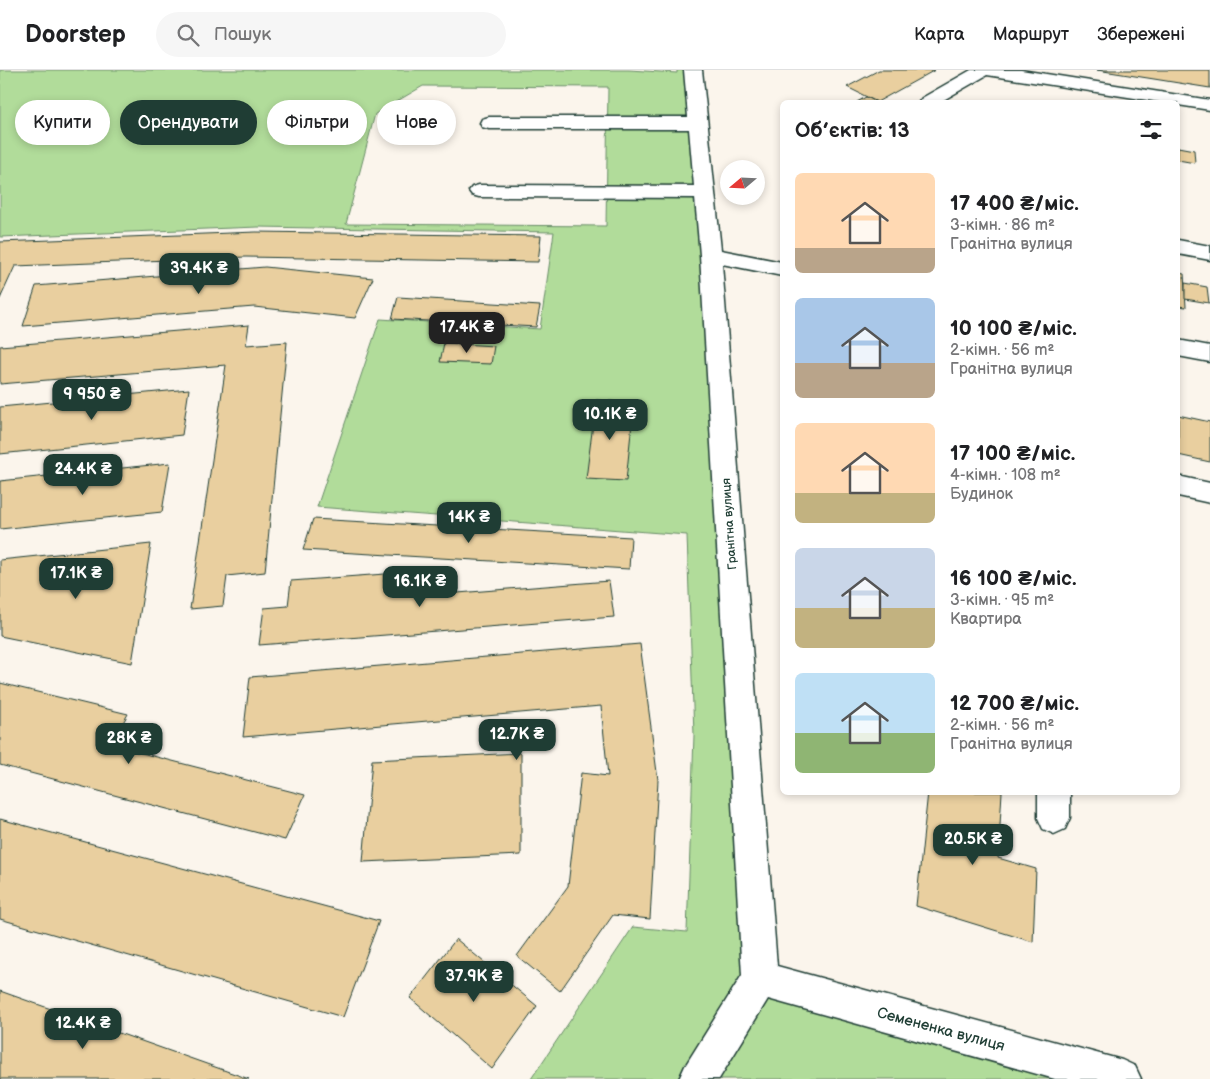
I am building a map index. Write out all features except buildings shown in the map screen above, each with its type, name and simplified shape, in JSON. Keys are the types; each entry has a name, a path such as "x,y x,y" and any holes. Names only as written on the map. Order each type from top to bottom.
{"street":[{"name":"Гранітна вулиця","path":"693,70 711,255 760,979"},
{"path":"932,100 986,70 1173,100"},
{"path":"1180,101 1210,106"},
{"path":"489,123 698,123"},
{"path":"479,191 705,192"},
{"path":"1180,247 1210,253"},
{"path":"711,255 780,269"},
{"path":"1180,348 1210,354"},
{"path":"1180,486 1210,493"},
{"path":"698,1079 760,979"},
{"name":"Семененка вулиця","path":"760,979 1122,1079"}],"green space":[{"path":"0,70 629,70 677,73 677,70 693,70 760,979 1058,1079 531,1079 633,927 687,932 694,735 687,535 317,507 380,319 540,329 554,232 258,227 0,237","holes":["423,86 608,87 606,226 346,224 367,145 267,145 267,100 367,100 367,144 375,114 377,113 377,100 399,100"]}]}
